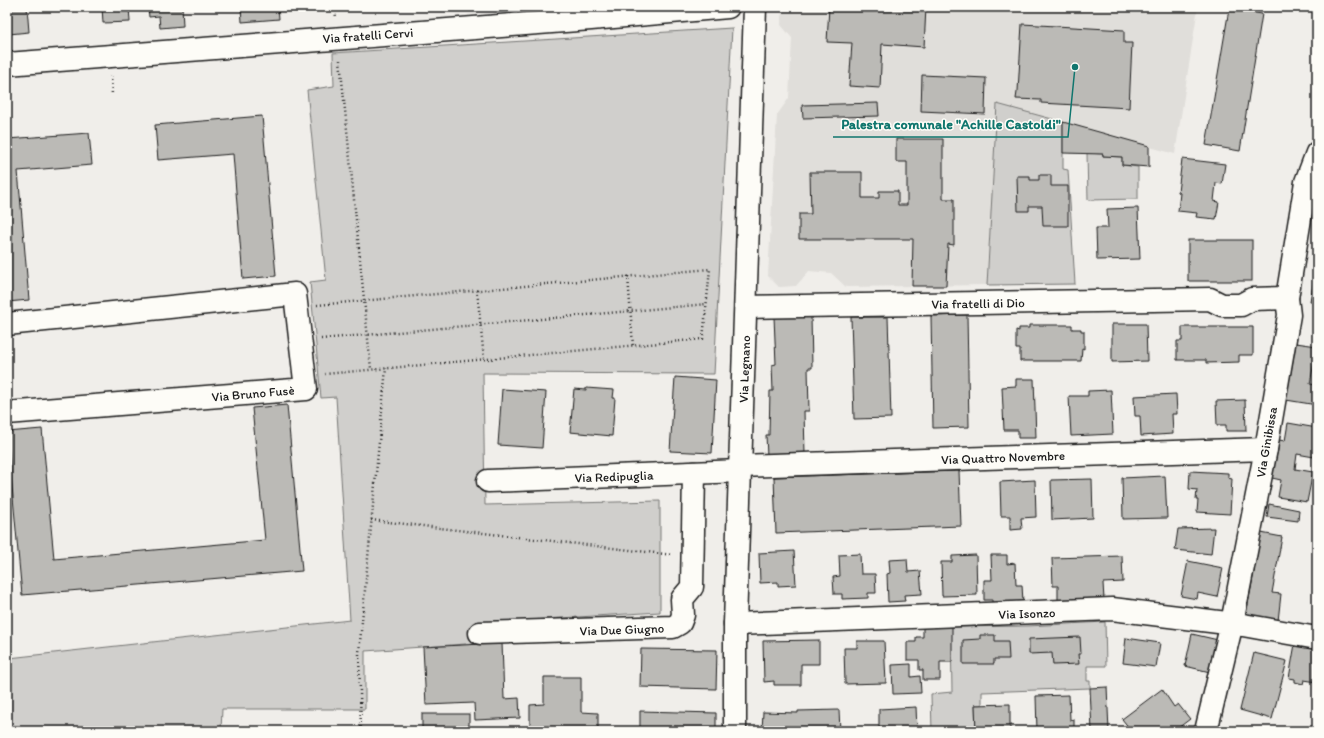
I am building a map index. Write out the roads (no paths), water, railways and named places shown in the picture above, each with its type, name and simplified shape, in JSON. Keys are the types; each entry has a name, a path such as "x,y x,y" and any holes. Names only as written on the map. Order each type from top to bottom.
{"street":[{"name":"Via fratelli Cervi","path":"7,64 728,7"},
{"name":"Via Legnano","path":"735,731 735,624 755,7"},
{"name":"Via Ginibissa","path":"1206,731 1232,623 1266,449 1289,315 1287,298 1306,182 1317,153"},
{"name":"Via Bruno Fusè","path":"7,324 295,294 306,389 7,413"},
{"name":"Via fratelli di Dio","path":"746,306 1210,299 1222,305 1241,305 1252,299 1287,298"},
{"name":"Via Quattro Novembre","path":"740,469 1266,449"},
{"name":"Via Redipuglia","path":"488,481 694,473 740,469"},
{"name":"Via Due Giugno","path":"480,633 673,627 680,623 682,615 682,600 692,587 694,473"},
{"name":"Via Isonzo","path":"735,624 1112,609 1232,623 1317,638"}],"place":[{"name":"Palestra comunale \"Achille Castoldi\"","path":"1075,67"}]}
